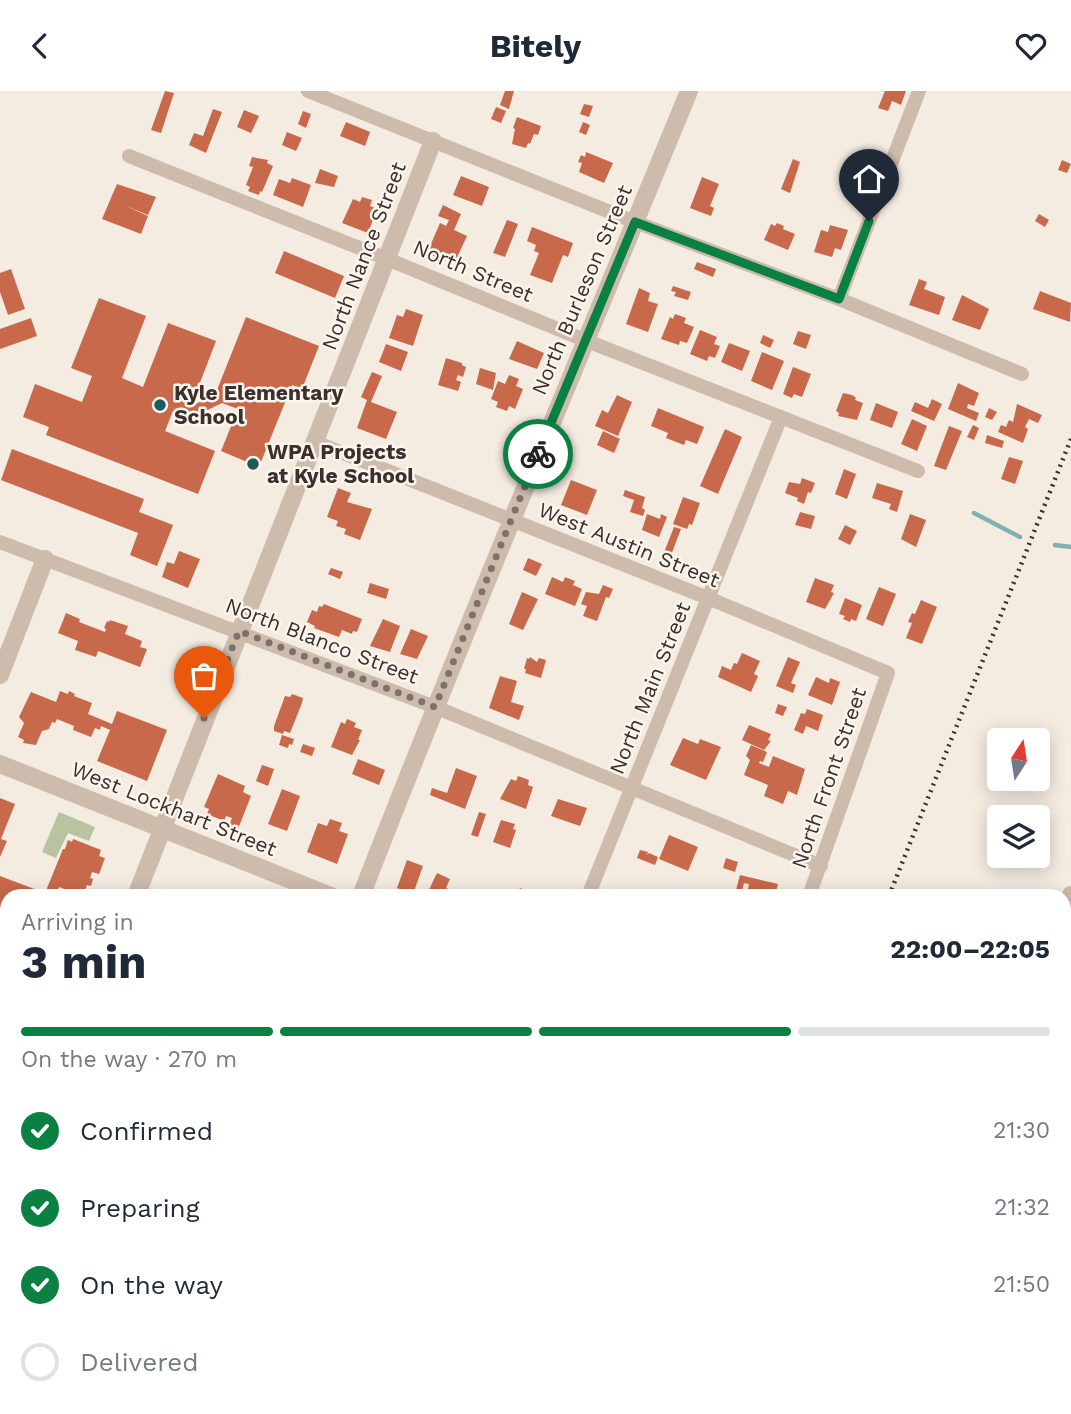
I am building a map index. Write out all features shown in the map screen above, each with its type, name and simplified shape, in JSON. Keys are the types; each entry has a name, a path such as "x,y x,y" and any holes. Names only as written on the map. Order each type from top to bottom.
{"street":[{"path":"308,91 635,222 839,299 1022,374"},
{"name":"North Burleson Street","path":"364,889 510,520 587,341 689,91"},
{"path":"839,299 919,91"},
{"name":"North Nance Street","path":"139,889 433,141"},
{"name":"North Street","path":"129,156 918,471"},
{"name":"North Main Street","path":"591,889 781,417"},
{"name":"West Austin Street","path":"315,442 708,598 888,673"},
{"name":"North Blanco Street","path":"0,542 435,707 821,866"},
{"path":"0,675 45,559"},
{"name":"North Front Street","path":"812,889 888,673"},
{"name":"West Lockhart Street","path":"0,764 314,889"}],"green space":[{"path":"59,812 95,827 89,841 68,833 56,858 42,852"}],"building":[{"path":"165,91 174,93 161,133 151,130"},
{"path":"505,91 514,91 509,109 500,105"},
{"path":"885,91 906,91 901,105 892,101 888,111 878,108"},
{"path":"584,104 593,106 589,117 580,114"},
{"path":"496,107 506,111 501,123 491,119"},
{"path":"213,109 222,112 206,153 189,145 194,133 203,136"},
{"path":"244,110 259,116 251,133 237,127"},
{"path":"303,111 311,114 306,128 298,124"},
{"path":"517,117 541,126 538,135 534,134 526,148 512,144"},
{"path":"346,122 370,132 365,146 340,136"},
{"path":"583,122 590,125 586,135 579,132"},
{"path":"287,132 302,138 296,151 282,145"},
{"path":"586,152 613,163 604,183 579,172 582,163 578,162 581,155 585,157"},
{"path":"252,157 268,160 267,163 273,166 259,195 248,191 250,187 246,185 253,167 249,166"},
{"path":"793,159 800,162 790,193 781,189"},
{"path":"1062,160 1071,164 1067,173 1058,170"},
{"path":"320,169 338,176 334,187 315,183"},
{"path":"461,176 489,187 482,206 453,195"},
{"path":"702,177 719,184 710,206 714,208 711,216 690,208"},
{"path":"292,178 311,185 303,207 273,195 279,179 290,183"},
{"path":"117,184 156,197 148,215 124,205 148,216 141,234 102,219"},
{"path":"362,197 372,200 370,206 377,209 368,233 342,223 353,199 360,202"},
{"path":"443,205 461,214 454,230 467,236 455,262 446,258 445,261 427,253 440,223 446,226 449,220 438,216"},
{"path":"1039,214 1049,220 1045,227 1035,221"},
{"path":"507,220 518,224 505,257 493,253"},
{"path":"777,223 795,234 788,250 764,240 771,224 775,226"},
{"path":"830,225 848,230 841,250 835,248 832,257 814,252 821,230 828,232"},
{"path":"532,227 573,243 568,257 563,255 552,283 530,275 539,253 534,251 536,245 527,241"},
{"path":"284,251 344,276 335,298 275,273"},
{"path":"697,262 716,269 713,277 694,269"},
{"path":"11,269 25,309 8,315 0,292 0,273"},
{"path":"919,279 927,282 924,289 945,297 939,315 909,305"},
{"path":"673,286 691,292 688,300 674,296 676,292 671,291"},
{"path":"639,288 650,293 648,301 658,304 648,332 626,324"},
{"path":"1040,291 1071,303 1070,322 1033,309"},
{"path":"962,295 989,309 980,330 952,320"},
{"path":"99,298 146,316 122,378 143,387 168,323 216,341 191,406 215,395 246,317 319,346 302,389 292,385 259,467 221,451 238,409 222,403 191,418 173,411 165,431 215,451 198,494 46,435 49,427 23,417 35,384 82,402 92,376 71,368"},
{"path":"406,309 423,315 413,346 389,338 397,315 403,317"},
{"path":"675,314 686,318 684,323 694,327 687,343 680,341 679,345 661,339 670,317 673,319"},
{"path":"31,318 37,336 0,349 0,329"},
{"path":"700,330 717,337 714,344 720,346 715,358 709,356 707,361 690,354"},
{"path":"798,331 811,335 806,349 793,344"},
{"path":"763,335 774,340 770,348 760,343"},
{"path":"517,341 544,353 537,369 509,359"},
{"path":"729,343 750,351 742,371 721,362"},
{"path":"386,344 408,352 401,371 379,362"},
{"path":"762,352 784,361 772,390 751,381"},
{"path":"446,358 466,367 463,377 458,375 456,380 461,382 458,391 438,385"},
{"path":"793,367 811,374 802,397 794,394 792,398 783,394"},
{"path":"480,368 496,373 493,390 476,384"},
{"path":"372,372 382,376 371,402 397,412 386,439 357,428 367,400 361,397"},
{"path":"509,375 519,379 516,386 523,389 515,409 509,406 507,411 496,407 498,402 491,399 498,381 505,384"},
{"path":"958,383 979,393 974,406 968,404 967,408 979,413 976,421 948,409"},
{"path":"843,393 852,395 855,400 863,403 857,420 838,416 836,411"},
{"path":"617,395 632,402 618,436 595,426 602,410 608,413"},
{"path":"932,399 942,404 934,421 911,411 915,402 928,408"},
{"path":"876,403 898,412 892,428 870,420"},
{"path":"1017,404 1042,415 1038,423 1029,419 1023,443 998,432 1001,425 1006,427 1009,420 1013,422"},
{"path":"658,408 704,427 697,444 686,440 684,445 666,438 668,433 651,426"},
{"path":"989,408 997,412 992,420 985,417"},
{"path":"912,419 927,426 917,451 901,444"},
{"path":"973,425 979,428 974,440 967,437"},
{"path":"949,426 962,431 946,470 934,466"},
{"path":"725,429 742,437 718,494 700,486"},
{"path":"603,431 620,439 614,453 597,445"},
{"path":"987,435 1004,441 1002,448 985,443"},
{"path":"12,449 144,499 139,512 173,525 157,566 130,555 138,533 1,480"},
{"path":"1009,457 1023,461 1015,484 1001,479"},
{"path":"844,469 856,474 847,499 835,494"},
{"path":"802,478 815,483 804,504 797,501 798,498 785,493 789,482 800,484"},
{"path":"571,480 597,490 587,515 561,505"},
{"path":"877,483 903,491 897,512 889,509 891,504 872,498"},
{"path":"338,488 351,493 347,502 372,509 360,540 344,534 346,529 336,526 338,521 327,517"},
{"path":"625,490 645,497 643,516 630,512 634,500 623,496"},
{"path":"683,497 700,503 692,525 689,524 687,529 673,524"},
{"path":"800,512 815,516 811,529 795,525"},
{"path":"647,514 660,519 661,514 667,517 659,537 642,530"},
{"path":"910,514 926,520 916,547 901,539"},
{"path":"845,525 857,531 850,545 838,539"},
{"path":"674,527 681,529 668,563 661,560"},
{"path":"179,551 200,559 188,588 162,577 167,562 174,564"},
{"path":"528,558 542,564 536,576 523,570"},
{"path":"331,568 343,572 340,579 328,574"},
{"path":"552,577 563,582 565,577 575,581 573,585 582,589 575,606 545,594"},
{"path":"815,578 834,585 831,592 834,593 825,609 806,602"},
{"path":"370,583 389,589 386,599 367,593"},
{"path":"603,585 613,589 609,598 606,597 597,621 583,616 587,606 581,604 586,592 599,594"},
{"path":"879,587 896,594 883,626 866,619"},
{"path":"522,592 538,599 523,630 509,624"},
{"path":"845,598 862,605 856,621 851,619 850,622 839,614"},
{"path":"921,600 937,607 922,644 906,638 912,623 908,622"},
{"path":"324,604 362,619 357,632 353,631 352,634 342,630 339,637 314,628 315,626 307,622 312,610 317,612 319,606"},
{"path":"66,613 80,619 79,622 105,632 104,628 110,620 128,626 125,634 142,641 140,647 147,649 140,667 98,651 96,657 75,650 78,641 58,633"},
{"path":"383,619 400,626 390,652 370,646"},
{"path":"411,629 428,636 417,659 400,654"},
{"path":"742,653 760,661 754,674 758,676 751,692 718,677 722,666 731,670"},
{"path":"788,657 800,662 791,683 796,685 793,693 776,686"},
{"path":"527,658 537,662 539,658 546,660 541,678 525,673"},
{"path":"500,676 517,681 511,702 524,706 519,720 489,708"},
{"path":"816,677 829,683 830,678 840,682 832,705 808,695"},
{"path":"60,691 68,694 69,691 75,694 74,696 92,703 88,714 112,724 117,711 167,730 147,781 97,761 110,730 101,726 100,730 95,728 91,737 73,730 74,726 57,719 49,729 42,731 36,745 23,743 24,740 18,737 24,723 19,717 31,692 56,702"},
{"path":"292,694 303,698 290,733 274,731 285,696 290,697"},
{"path":"778,704 787,707 783,716 775,713"},
{"path":"807,709 823,715 818,731 806,726 803,734 794,730 801,713 805,714"},
{"path":"347,719 356,723 354,727 362,730 352,755 331,747 341,722 345,724"},
{"path":"749,725 771,734 768,740 771,741 764,750 742,740"},
{"path":"282,735 294,739 288,748 279,745"},
{"path":"683,738 698,744 700,739 721,747 706,780 670,765"},
{"path":"303,744 315,748 312,756 300,752"},
{"path":"751,745 767,752 763,762 759,763 769,767 773,756 805,769 797,795 788,791 783,804 764,796 768,785 744,775 750,760 746,756"},
{"path":"358,759 385,770 379,785 352,774"},
{"path":"262,765 274,769 268,786 256,781"},
{"path":"456,768 477,776 465,809 430,795 432,788 447,793"},
{"path":"218,774 245,786 243,792 251,796 236,834 227,830 232,818 226,816 224,821 207,814 209,809 204,807"},
{"path":"518,776 529,780 528,785 533,787 526,809 500,799 511,779 516,781"},
{"path":"282,789 300,796 287,831 268,824"},
{"path":"0,798 15,804 1,839 7,841 0,857"},
{"path":"558,799 587,808 580,826 551,816"},
{"path":"479,812 486,814 478,837 471,835"},
{"path":"330,819 342,823 339,831 348,834 337,864 307,852 318,823 327,826"},
{"path":"501,820 515,824 513,829 516,830 510,848 493,842"},
{"path":"669,835 698,847 688,871 659,859"},
{"path":"73,839 101,850 99,856 105,858 99,874 92,872 91,886 87,885 86,889 47,889 63,849 68,840 72,842"},
{"path":"640,850 648,852 647,855 649,853 658,857 655,865 637,858"},
{"path":"726,858 738,862 735,872 723,868"},
{"path":"407,860 423,866 415,889 397,888"},
{"path":"437,873 450,879 446,888 448,889 429,889"},
{"path":"740,875 778,884 777,889 748,889 749,884 744,883 742,889 736,889"},
{"path":"0,876 34,889 0,889"}],"waterway":[{"path":"974,513 1020,537"},
{"path":"1055,545 1071,547"}],"railway":[{"path":"892,889 1071,439"}],"way so far":[{"path":"204,718 239,631 435,707 538,454"}],"place":[{"name":"Kyle Elementary School","path":"160,405"},
{"name":"WPA Projects at Kyle School","path":"253,464"}],"route":[{"path":"538,454 635,222 839,299 869,221"}]}
